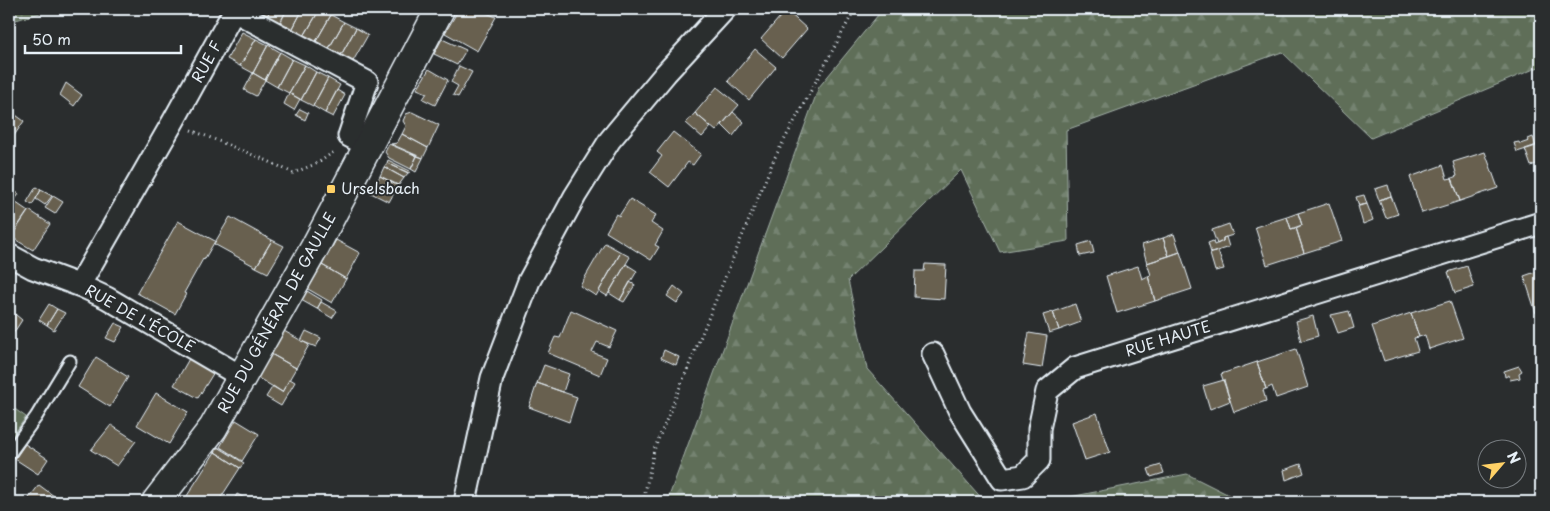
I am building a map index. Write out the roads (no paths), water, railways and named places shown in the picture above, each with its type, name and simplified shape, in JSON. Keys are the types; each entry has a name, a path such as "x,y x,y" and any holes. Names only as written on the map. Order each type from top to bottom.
{"main road":[{"name":"RUE DU GÉNÉRAL DE GAULLE","path":"156,502 213,428 315,247 358,141 440,9"}],"street":[{"path":"465,502 492,378 529,281 575,196 610,140 666,73 725,9"},
{"name":"RUE F","path":"81,286 84,277 234,11 367,82 358,141"},
{"name":"RUE HAUTE","path":"933,354 960,412 1002,479 1023,476 1039,460 1039,430 1047,391 1075,368 1541,223"},
{"name":"RUE DE L'ÉCOLE","path":"9,255 32,268 108,298 242,377"}],"lane":[{"path":"9,454 36,417 70,360"}],"place":[{"name":"Urselsbach","path":"331,189"}]}
